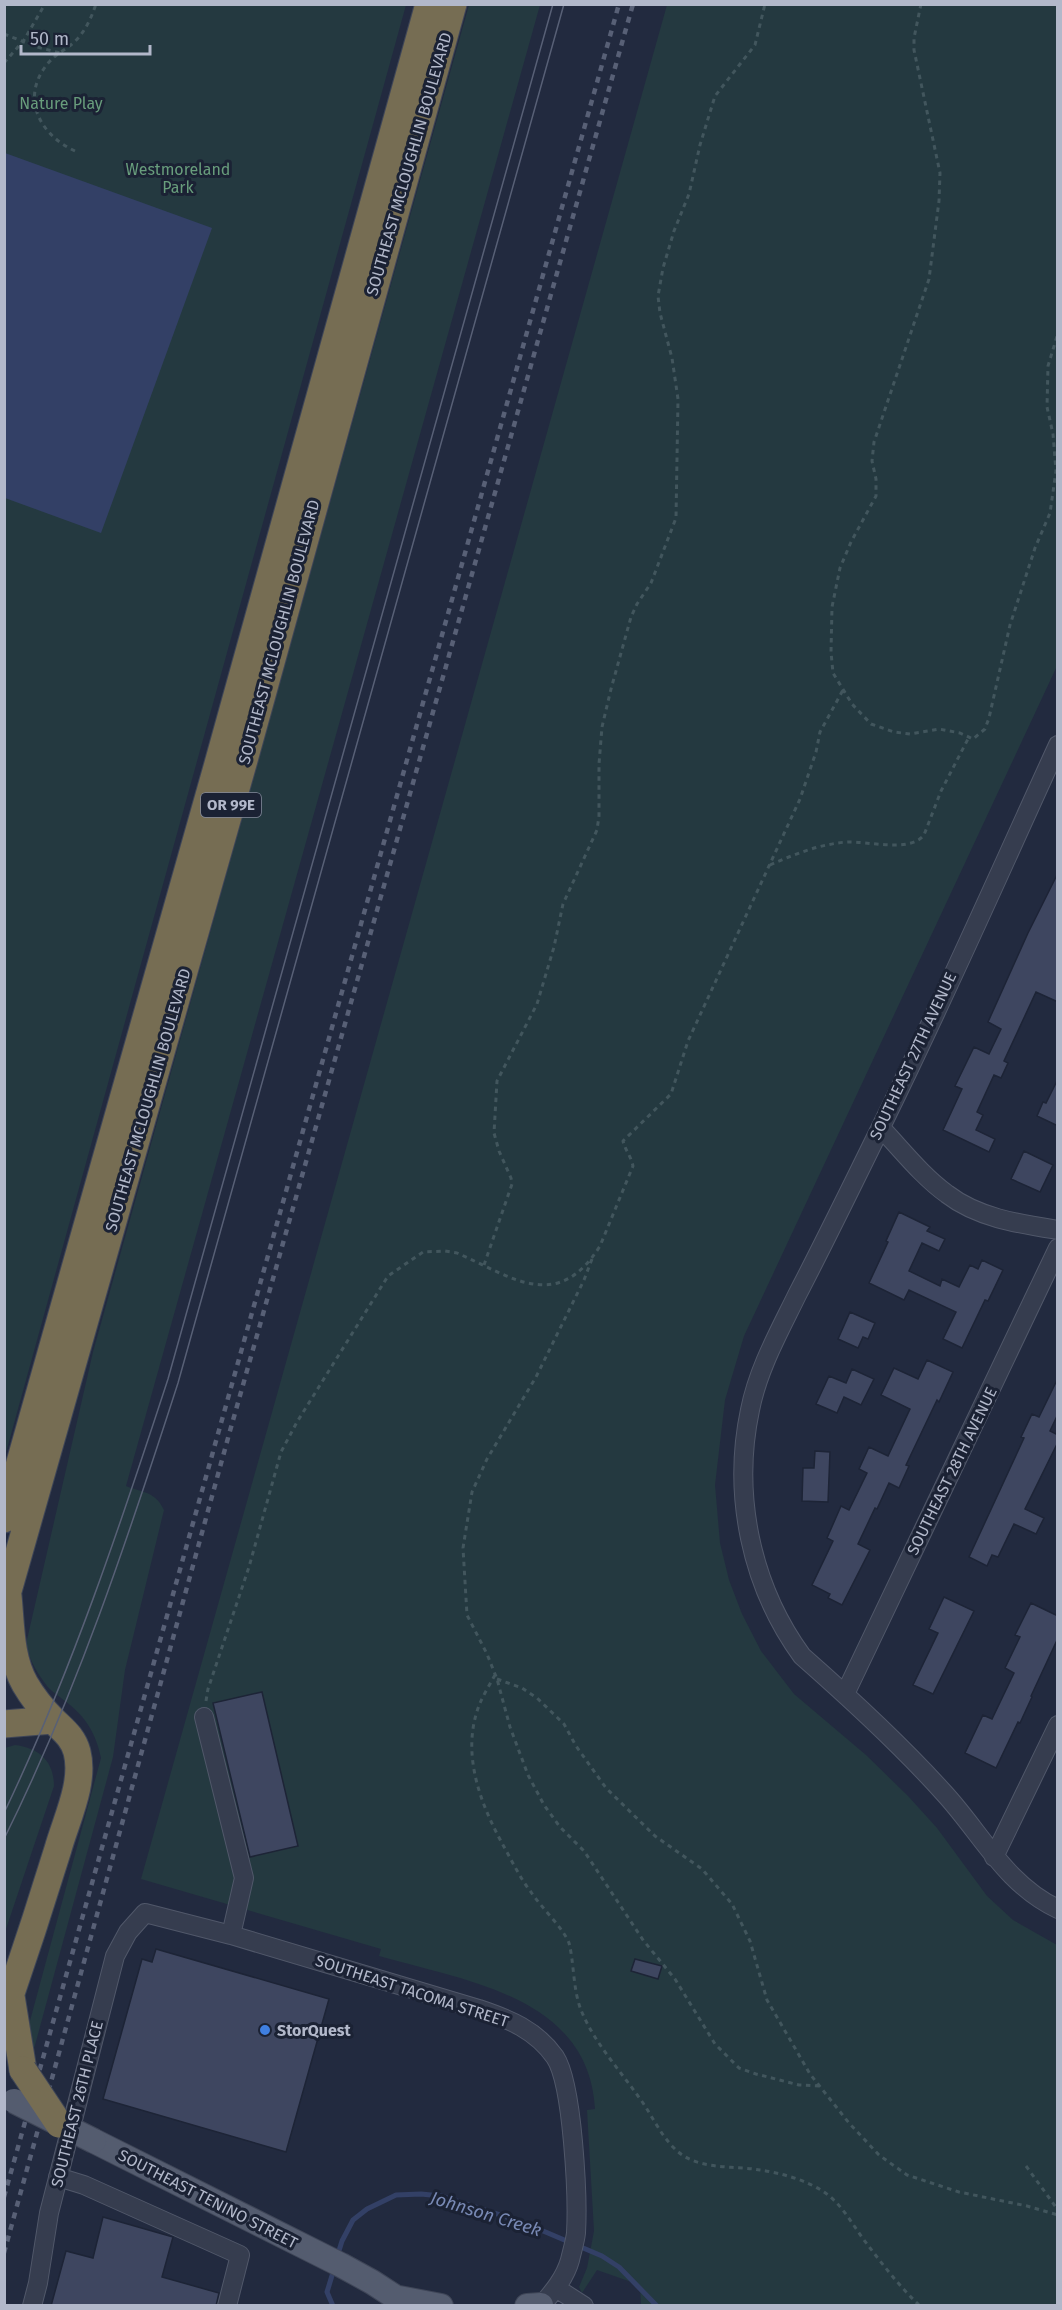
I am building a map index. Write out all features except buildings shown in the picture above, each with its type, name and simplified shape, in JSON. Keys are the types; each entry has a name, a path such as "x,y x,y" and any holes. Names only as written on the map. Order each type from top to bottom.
{"highway":[{"name":"SOUTHEAST MCLOUGHLIN BOULEVARD","path":"4,1519 213,782 429,4"},
{"name":"SOUTHEAST MCLOUGHLIN BOULEVARD","path":"6,1600 244,760 453,4"},
{"path":"6,1600 17,1668 26,1686 53,1720 64,1729 77,1751 79,1775 42,1899 6,2004 23,2070 59,2124"},
{"path":"4,1724 53,1720"}],"main road":[{"name":"SOUTHEAST TENINO STREET","path":"9,2099 362,2276 404,2302 441,2306"}],"street":[{"name":"SOUTHEAST 27TH AVENUE","path":"1058,745 880,1128 763,1365 750,1409 744,1445 743,1498 750,1545 765,1590 789,1637 802,1656 916,1762 954,1804 994,1857 1017,1882 1044,1903 1058,1909"},
{"path":"880,1128 948,1196 981,1212 1011,1222 1058,1230"},
{"name":"SOUTHEAST 28TH AVENUE","path":"845,1694 1058,1248"},
{"path":"204,1717 244,1878 231,1935"},
{"path":"994,1857 1058,1725"},
{"name":"SOUTHEAST TACOMA STREET","path":"145,1913 231,1935 479,2009 502,2017 534,2034 556,2059 564,2082 570,2109 576,2216 576,2236 546,2296"},
{"name":"SOUTHEAST 26TH PLACE","path":"32,2306 49,2213 115,1956 128,1932 145,1913"},
{"path":"58,2177 84,2185 240,2255 227,2306"},
{"path":"546,2296 584,2306"}],"path":[{"path":"4,63 24,40 45,4"},
{"path":"75,151 63,146 51,136 37,116 35,96 38,83 50,60 81,35 96,4"},
{"path":"484,1264 512,1184 512,1178 499,1151 494,1133 497,1081 537,1004 554,947 563,904 597,830 602,728 611,689 631,617 651,583 676,518 678,399 672,357 660,313 658,296 663,268 674,231 689,194 700,145 715,96 755,45 765,4"},
{"path":"921,4 914,50 940,173 939,201 929,279 874,442 872,461 876,479 876,496 840,568 832,607 833,673 852,704 871,724 894,732 910,734 939,729 973,739 985,729 1010,625 1035,548 1050,513 1056,471 1053,434 1047,407 1048,366 1058,333"},
{"path":"4,34 60,54"},
{"path":"204,1717 208,1689 249,1567 281,1452 379,1287 388,1276 423,1252 445,1251 457,1253 524,1282 538,1286 550,1286 568,1278 592,1257 600,1246 633,1166 623,1141 671,1094 688,1041 800,799 816,752 820,732 843,690"},
{"path":"768,865 811,848 847,842 904,844 921,840 941,791 969,737"},
{"path":"592,1257 584,1280 536,1377 487,1459 472,1492 463,1548 466,1580 464,1597 467,1616 496,1677 510,1727 528,1775 544,1804 560,1827 584,1851 643,1940 675,1979 715,2044 740,2068 799,2085 819,2086"},
{"path":"496,1677 522,1688 537,1698 564,1725 606,1788 655,1836 702,1869 732,1904 750,1941 767,2000 819,2086 879,2155 907,2175 959,2192 1058,2215"},
{"path":"496,1677 480,1703 475,1720 472,1750 477,1788 486,1814 524,1884 562,1930 569,1942 580,2009 611,2063 639,2097 675,2150 700,2164 782,2174 822,2191 837,2202 867,2245 920,2306"},
{"path":"1026,2166 1058,2210"}],"green space":[{"name":"Westmoreland Park","path":"4,5 406,5 5,1456 4,1456"},
{"path":"469,5 540,5 126,1486 153,1496 164,1510 125,1670 113,1757 31,2060 27,2032 101,1758 89,1726 72,1707 47,1686 34,1666 26,1644 93,1352"},
{"path":"667,5 1057,5 1057,666 744,1336 725,1400 715,1485 720,1543 729,1580 742,1614 761,1651 794,1694 866,1755 908,1796 937,1828 987,1896 1013,1920 1057,1945 1057,2305 641,2305 640,2285 597,2270 582,2293 579,2287 587,2268 594,2231 587,2110 595,2109 588,2071 571,2041 547,2018 517,2000 484,1986 379,1956 381,1949 141,1879"},
{"path":"15,1745 31,1749 44,1757 51,1769 54,1786 5,1932 5,1748"}],"water":[{"path":"5,153 212,228 101,533 5,498"}],"waterway":[{"name":"Johnson Creek","path":"337,2257 353,2220 367,2209 396,2195 441,2196 522,2222 602,2256 619,2267 657,2306"},
{"name":"Johnson Creek","path":"333,2306 327,2292 334,2269"}],"tram line":[{"path":"4,1813 73,1653 113,1544 168,1379 553,4"},
{"path":"4,1839 55,1728 100,1614 178,1383 564,4"}],"railway":[{"path":"4,2197 619,4"},
{"path":"4,2253 228,1438 633,4"}],"place":[{"name":"StorQuest","path":"265,2030"}],"park label":[{"name":"Nature Play","path":"61,103"}]}
